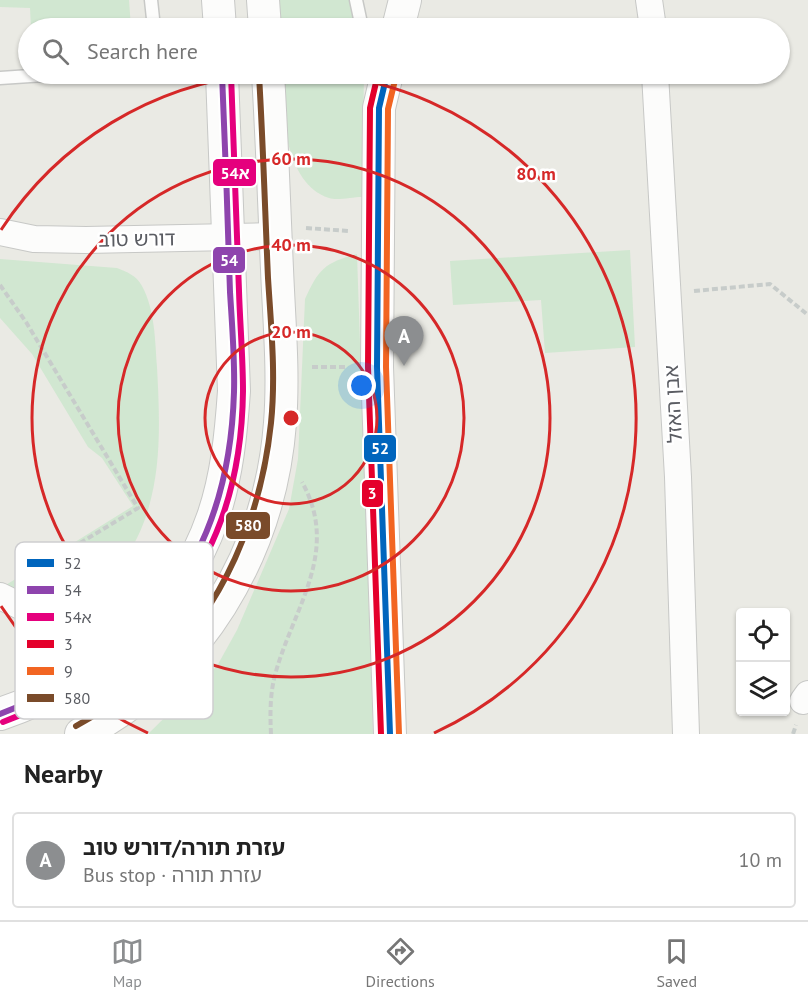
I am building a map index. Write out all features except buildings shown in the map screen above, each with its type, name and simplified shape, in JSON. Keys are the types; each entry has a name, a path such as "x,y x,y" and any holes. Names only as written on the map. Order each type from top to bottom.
{"street":[{"path":"218,0 219,18"},
{"path":"263,0 264,18"},
{"path":"400,18 405,0"},
{"path":"649,0 652,18"},
{"path":"203,542 213,517 231,440 234,391 222,84"},
{"path":"213,620 230,593 256,532 268,497 278,443 281,367 268,84"},
{"path":"385,84 379,108 376,366 390,734"},
{"name":"אבן האזל","path":"656,84 678,477 686,734"},
{"name":"דורש טוב","path":"0,232 34,239 86,240 228,238 275,231"},
{"path":"0,596 15,603"},
{"path":"0,714 15,708"},
{"path":"81,734 107,719"},
{"path":"0,720 14,734"}],"lane":[{"path":"151,0 153,18"},
{"path":"356,0 360,18"},
{"path":"0,78 18,77"},
{"path":"374,84 379,108"}],"path":[{"path":"275,231 376,233"},
{"path":"667,293 770,284 808,315"},
{"path":"0,285 26,322 138,507 81,542"},
{"path":"281,367 376,366"},
{"path":"271,734 271,693 276,672 307,591 318,533 311,499 278,443"}],"green space":[{"path":"0,0 129,0 130,18 30,18 30,8 0,7"},
{"path":"275,0 350,0 355,18 276,18"},
{"path":"280,84 364,84 362,197 332,199 314,190 303,178 294,162 282,107"},
{"path":"630,250 635,347 545,353 541,300 453,305 450,261"},
{"path":"357,254 373,734 148,734 163,719 213,719 213,670 237,630 289,509 298,459 305,299 319,274 337,261"},
{"path":"0,259 117,268 131,274 140,282 150,305 155,336 159,432 152,497 135,542 75,542 133,506 102,458 88,447 32,354 0,318"},
{"path":"15,579 15,590 1,588"}],"transit line":[{"name":"54","path":"202,542 217,504 229,451 234,392 222,84"},
{"name":"54א","path":"212,542 226,505 238,451 243,391 231,84"},
{"name":"580","path":"213,598 235,558 248,526 266,458 271,423 272,350 259,84"},
{"name":"3","path":"376,84 370,108 368,367 381,734"},
{"name":"52","path":"385,84 379,108 377,367 390,734"},
{"name":"9","path":"394,84 388,109 386,367 399,734"},
{"name":"54","path":"0,714 15,707"},
{"name":"54א","path":"3,722 15,717"},
{"name":"580","path":"76,726 87,719"}],"place":[{"name":"עזרת תורה/דורש טוב","path":"404,366"}]}
